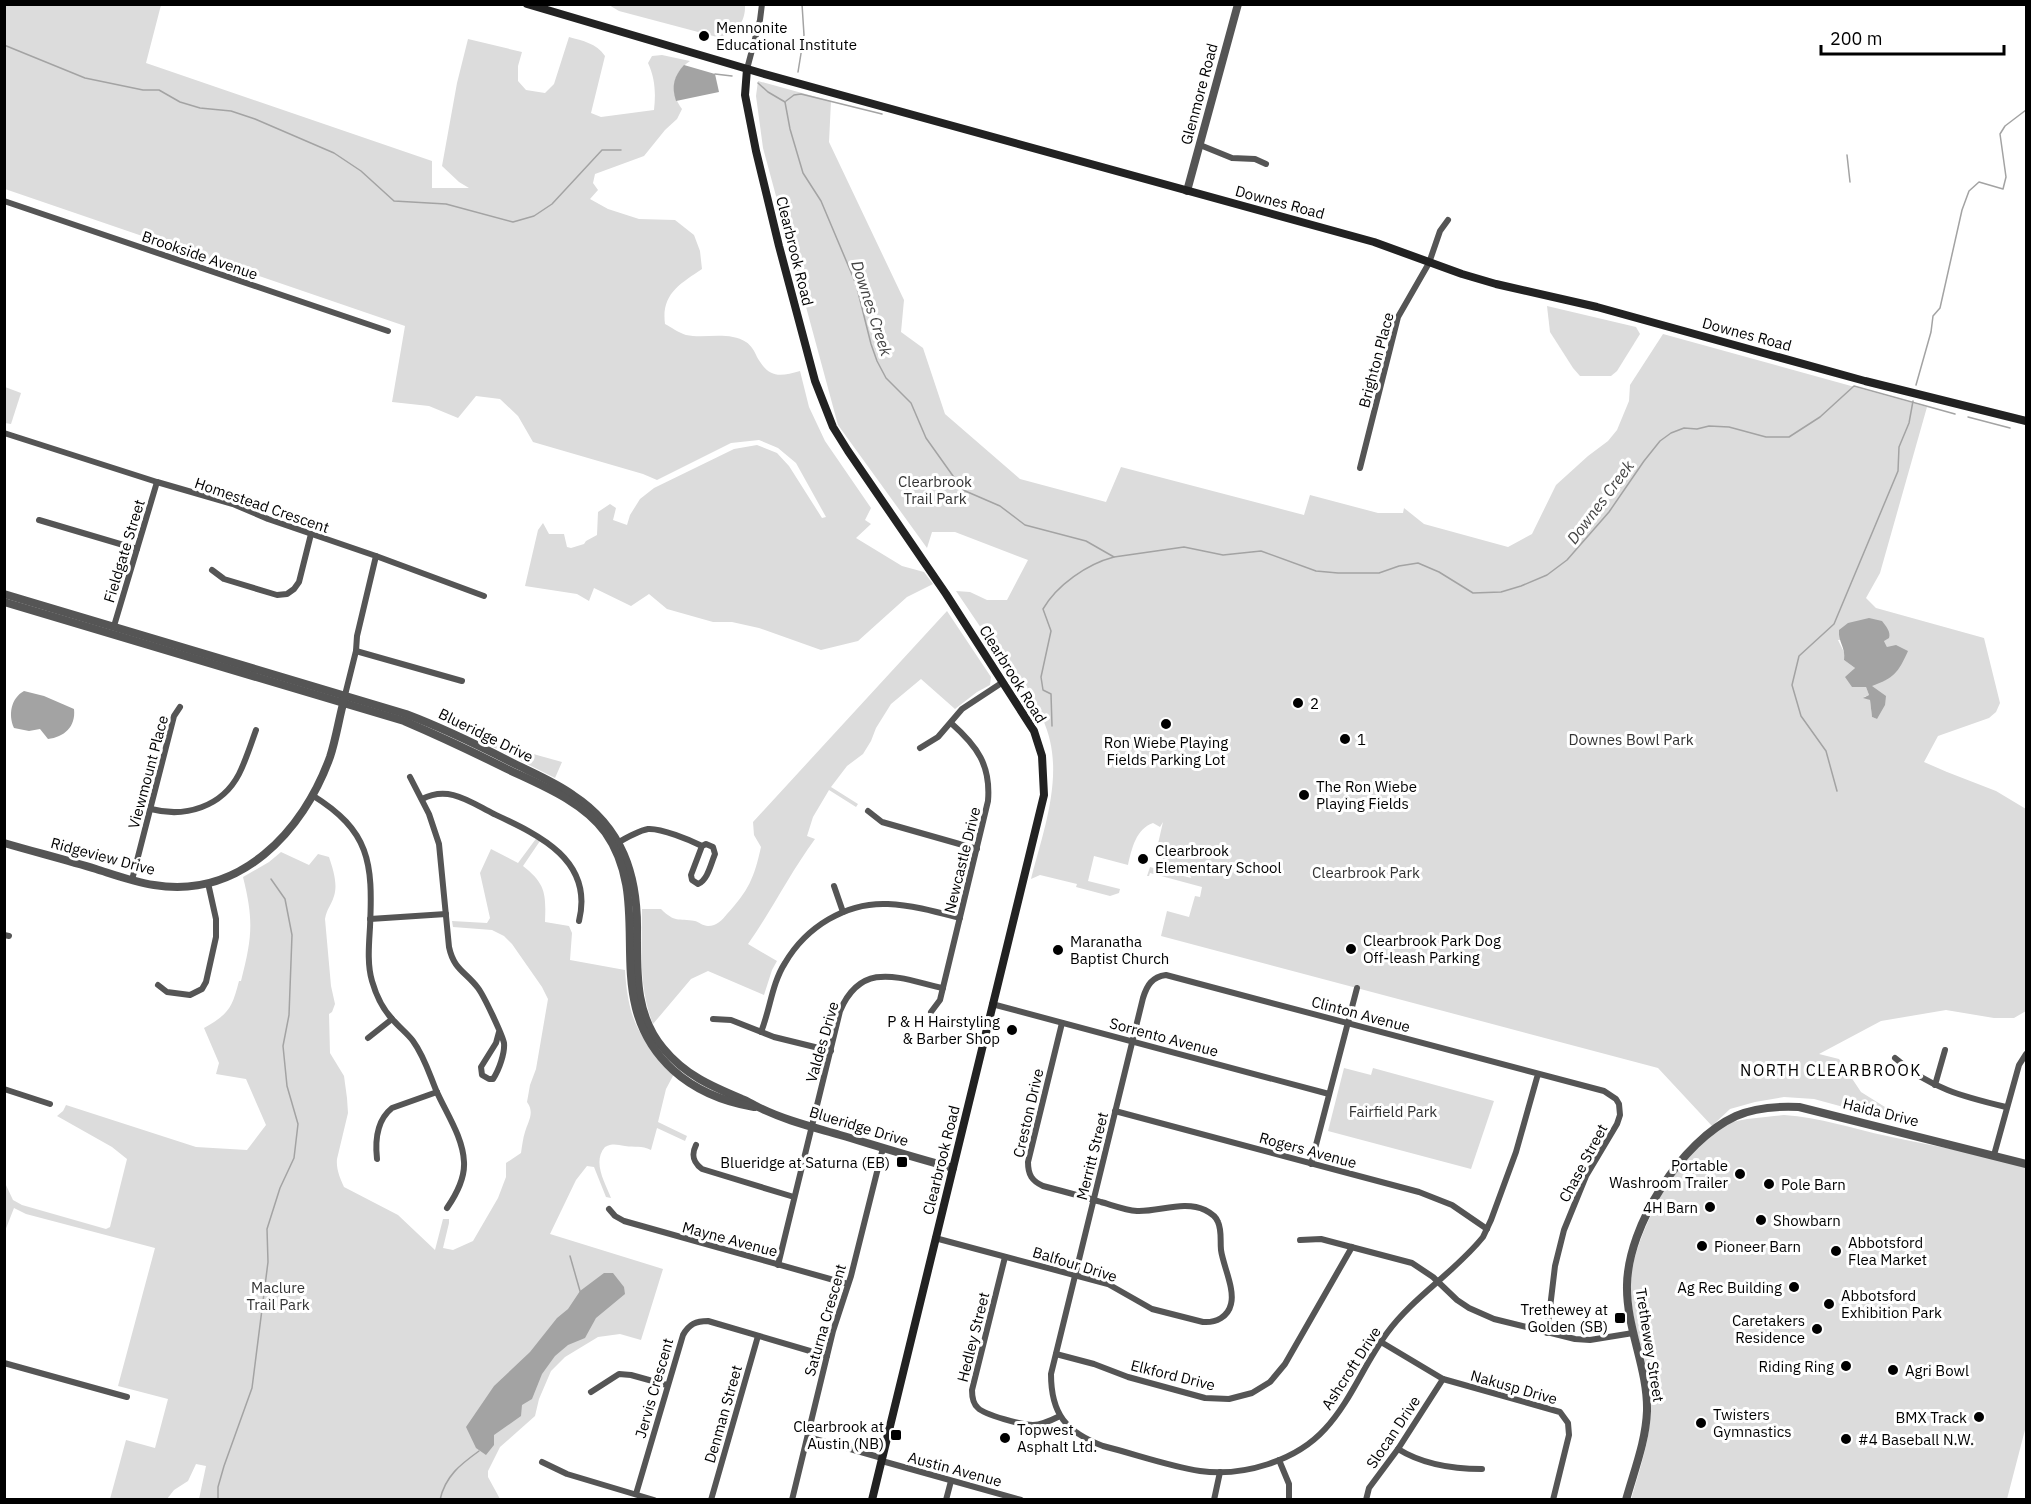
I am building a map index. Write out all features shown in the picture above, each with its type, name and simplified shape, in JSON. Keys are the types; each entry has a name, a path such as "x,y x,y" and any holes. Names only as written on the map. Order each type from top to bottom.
{"main road":[{"name":"Downes Road","path":"527,4 747,69 1374,242 1496,284 1596,307 1864,381 2026,421"},
{"name":"Clearbrook Road","path":"747,69 745,95 756,151 779,246 822,402 833,427 848,451 946,594 1030,725 1038,742 1044,765 1044,795 872,1500"}],"street":[{"name":"Clearbrook Road","path":"747,69 762,4"},
{"name":"Glenmore Road","path":"1187,191 1238,4"},
{"path":"1200,145 1232,158 1255,159 1266,164"},
{"name":"Brookside Avenue","path":"4,201 388,331"},
{"name":"Brighton Place","path":"1360,468 1395,324 1430,263 1440,231 1448,220"},
{"name":"Homestead Crescent","path":"4,433 233,504 484,596"},
{"name":"Fieldgate Street","path":"114,626 157,482"},
{"path":"39,520 137,549"},
{"path":"212,570 224,579 277,595 287,594 299,582 311,534"},
{"path":"345,699 376,556"},
{"name":"Blueridge Drive","path":"4,594 345,699"},
{"name":"Blueridge Drive","path":"4,602 345,699 406,714 449,731 573,794 593,809 629,865 636,895 638,983 644,1014 662,1047 681,1067 704,1083 759,1108 812,1127 953,1168"},
{"path":"356,651 462,681"},
{"path":"920,748 938,736 962,709 1003,682"},
{"name":"Ridgeview Drive","path":"4,843 155,885 208,883 225,878 264,855 295,823 312,795 330,757 345,699"},
{"name":"Viewmount Place","path":"132,880 174,716 180,706"},
{"name":"Newcastle Drive","path":"931,1012 940,1000 988,801 989,779 977,749 951,723"},
{"path":"151,809 182,813 197,810 224,794 239,775 256,730"},
{"path":"410,777 436,830 448,947 452,961 478,988 492,1015 504,1043 496,1075 489,1079 482,1075 481,1067 496,1043 499,1032"},
{"path":"422,799 438,793 456,795 528,830 556,848 573,870 578,882 583,907 579,921"},
{"path":"312,795 340,814 359,839 370,878 369,954 372,980 392,1019 412,1039 422,1054 459,1141 464,1172 455,1197 447,1208"},
{"path":"868,811 882,822 977,849"},
{"path":"616,844 652,829 691,840 702,846 706,844 713,847 715,854 705,878 698,884 692,880 691,875 702,846"},
{"path":"158,985 167,992 190,995 202,989 206,982 216,937 216,919 208,883"},
{"path":"834,886 843,912"},
{"path":"761,1032 784,963 809,933 832,917 864,906 886,904 960,918"},
{"path":"370,919 446,914"},
{"name":"Valdes Drive","path":"778,1265 840,1011 845,1000 852,991 868,979 888,975 943,988"},
{"name":"Clinton Avenue","path":"1132,1041 1146,989 1154,979 1166,975 1604,1091 1616,1099 1620,1109"},
{"path":"1311,1164 1356,988"},
{"name":"Sorrento Avenue","path":"992,1004 1329,1094"},
{"path":"368,1038 392,1019"},
{"path":"713,1019 731,1020 761,1032 831,1051"},
{"name":"Creston Drive","path":"1062,1023 1028,1162 1028,1170 1030,1177 1043,1186 1093,1200"},
{"name":"Merritt Street","path":"1076,1276 1132,1041"},
{"path":"1935,1085 1945,1050"},
{"path":"1994,1155 2019,1065 2026,1054"},
{"path":"1895,1058 1909,1070 1953,1093 2006,1107"},
{"name":"Ashcroft Drive","path":"1060,1416 1073,1431 1103,1446 1198,1470 1220,1472 1246,1469 1279,1460 1307,1444 1324,1430 1343,1406 1394,1324 1477,1244 1487,1229 1516,1152 1538,1074"},
{"path":"4,1089 50,1104"},
{"path":"377,1159 375,1145 386,1113 392,1108 437,1092"},
{"name":"Haida Drive","path":"1729,1120 1765,1108 1798,1107 2026,1164"},
{"name":"Chase Street","path":"1547,1333 1554,1274 1564,1230 1586,1176 1617,1124 1620,1109"},
{"name":"Rogers Avenue","path":"1115,1111 1429,1195 1466,1214 1487,1229"},
{"name":"Trethewey Street","path":"1626,1500 1644,1432 1647,1411 1645,1383 1629,1310 1627,1286 1630,1263 1641,1228 1657,1197 1690,1149 1729,1120"},
{"path":"696,1145 693,1159 702,1169 795,1197"},
{"name":"Saturna Crescent","path":"792,1500 833,1331 848,1284 883,1148"},
{"name":"Balfour Drive","path":"935,1238 1108,1284 1152,1309 1210,1323 1224,1317 1232,1303 1232,1294 1221,1251 1220,1228 1214,1216 1202,1208 1191,1206 1135,1211 1093,1200"},
{"name":"Mayne Avenue","path":"609,1209 624,1221 848,1284"},
{"path":"1300,1240 1321,1239 1412,1263 1425,1270 1457,1300 1483,1316 1575,1340 1634,1333"},
{"name":"Elkford Drive","path":"1056,1354 1094,1364 1128,1377 1206,1398 1229,1399 1252,1393 1270,1382 1285,1364 1352,1247"},
{"name":"Hedley Street","path":"1005,1257 972,1390 974,1401 985,1413 1032,1425 1060,1416"},
{"path":"1060,1416 1051,1392 1051,1374 1076,1276"},
{"name":"Jervis Crescent","path":"636,1494 682,1335 694,1322 708,1321 827,1356"},
{"name":"Denman Street","path":"711,1500 758,1336"},
{"name":"Nakusp Drive","path":"1381,1342 1443,1378 1553,1409 1565,1418 1569,1435 1553,1500"},
{"path":"4,1363 126,1397"},
{"path":"591,1392 619,1374 667,1385"},
{"name":"Slocan Drive","path":"1366,1500 1369,1488 1398,1449 1443,1378"},
{"name":"Austin Avenue","path":"808,1437 1021,1500"},
{"path":"1398,1449 1411,1456 1458,1469 1482,1469"},
{"path":"1279,1460 1289,1484 1289,1500"},
{"path":"542,1462 567,1474 654,1500"},
{"path":"1214,1500 1220,1472"},
{"path":"946,1500 951,1480"}],"green space":[{"path":"745,4 744,17 738,27 729,34 717,37 619,11 609,5"},
{"path":"5,5 161,5 146,63 432,161 432,188 469,188 442,166 457,83 468,39 522,52 518,66 518,81 526,90 545,93 554,84 569,37 593,45 605,56 591,113 601,117 654,110 654,86 648,63 652,56 662,55 690,61 679,71 674,83 675,96 682,109 677,119 644,156 595,174 593,183 598,190 590,199 608,209 639,219 675,220 694,235 700,251 702,269 680,285 669,297 665,324 686,335 724,336 746,342 761,364 775,374 800,371 809,407 825,441 871,508 865,520 871,524 856,538 902,566 924,572 933,584 907,597 858,641 821,650 759,628 732,622 713,622 667,609 649,594 631,606 594,588 589,601 577,594 525,586 538,530 543,523 549,534 564,534 567,547 584,544 597,535 598,512 610,504 616,508 613,520 627,525 640,499 654,488 734,449 757,445 777,453 789,466 822,518 826,517 796,463 778,448 759,440 731,443 657,480 533,442 518,416 500,399 476,396 458,418 429,406 392,402 405,326 5,189"},
{"path":"758,81 831,101 829,142 904,300 901,332 923,348 945,414 1020,479 1106,502 1121,467 1304,515 1310,495 1378,513 1403,513 1404,508 1424,524 1508,547 1532,534 1556,485 1608,441 1617,430 1629,401 1630,385 1663,334 1927,407 1880,573 1866,598 1876,608 1984,638 2000,703 1996,712 1989,718 1938,736 1924,762 1996,791 2026,809 2026,1011 2014,1018 1994,1018 1946,1010 1881,1021 1819,1054 1839,1059 1861,1092 1917,1127 1814,1099 1784,1097 1730,1109 1712,1126 1658,1068 1161,936 1167,911 1189,917 1195,896 1200,897 1202,887 1150,873 1147,876 1150,867 1191,878 1189,871 1161,865 1163,859 1157,848 1163,822 1160,827 1153,823 1142,830 1131,852 1128,865 1094,856 1088,881 1120,889 1119,893 1110,896 1076,887 1077,884 1040,875 1031,879 1051,798 1053,758 1049,737 1042,718 956,591 970,592 987,600 1007,600 1028,560 955,532 932,532 927,548 838,425 763,148 756,96","holes":["1838,640 1884,641 1887,647 1871,686 1877,719 1872,717 1870,700 1864,697 1869,695 1866,687 1852,687 1851,673 1855,668 1844,660 1845,654"]},
{"path":"1547,306 1636,327 1640,334 1617,371 1611,376 1580,376 1550,332"},
{"path":"5,387 21,393 11,424 5,423"},
{"path":"947,611 991,677 990,685 955,709 921,679 891,704 863,754 847,766 831,787 858,804 856,807 829,790 813,817 807,836 815,839 748,944 777,961 764,995 708,971 691,979 653,1024 643,982 642,909 661,909 673,918 695,921 706,926 714,925 721,920 746,890 756,867 761,847 754,835 753,822"},
{"path":"475,738 487,741 562,762 555,778"},
{"name":"Maclure Trail Park","path":"538,836 542,838 523,866 536,878 543,890 545,922 569,926 572,933 570,960 625,970 629,1002 638,1028 652,1050 674,1074 666,1089 658,1122 687,1136 685,1141 657,1128 651,1150 615,1145 605,1147 601,1153 600,1166 611,1198 606,1197 594,1167 587,1166 576,1180 550,1234 663,1269 641,1340 620,1334 598,1337 565,1357 551,1371 539,1399 535,1416 500,1447 488,1471 488,1477 500,1499 199,1499 206,1466 196,1464 188,1481 174,1490 167,1499 110,1499 126,1440 155,1448 168,1399 118,1386 155,1248 26,1214 14,1208 5,1231 5,1183 13,1200 22,1205 106,1229 110,1227 127,1159 112,1147 57,1116 66,1105 196,1147 247,1150 266,1125 246,1079 216,1074 219,1063 204,1028 219,1019 228,1009 239,981 241,981 248,953 250,929 249,906 243,877 281,852 309,865 318,854 329,857 335,882 334,896 325,919 331,986 335,1004 329,1014 330,1053 344,1076 348,1113 337,1159 341,1180 344,1187 398,1215 435,1250 443,1219 449,1219 449,1223 443,1248 453,1250 473,1241 498,1198 506,1177 506,1163 521,1153 531,1113 527,1102 536,1069 548,999 512,944 504,936 492,930 453,927 452,921 487,923 490,918 480,873 491,849 518,863"},
{"name":"Fairfield Park","path":"1344,1068 1371,1075 1373,1068 1494,1101 1471,1169 1328,1131"},
{"name":"Abbotsford Exhibition Park","path":"1784,1115 1823,1121 2026,1165 2026,1426 2007,1499 1631,1500 1646,1444 1651,1410 1649,1382 1630,1290 1633,1266 1646,1227 1668,1184 1682,1164 1713,1132 1735,1121"}],"shaded area":[{"path":"684,65 715,74 719,92 676,101 674,82"},
{"path":"1869,618 1882,621 1889,631 1889,638 1884,641 1887,647 1896,645 1908,651 1894,674 1872,686 1886,696 1885,705 1877,719 1872,717 1870,700 1863,698 1869,695 1866,687 1852,687 1845,677 1855,668 1844,660 1839,634 1839,630 1848,623"},
{"path":"24,691 44,696 74,709 73,721 68,730 48,739 40,729 29,731 14,728 11,718 12,707 16,698"},
{"path":"604,1273 613,1273 624,1287 625,1294 596,1318 585,1338 568,1345 555,1356 542,1374 532,1399 522,1405 521,1416 494,1435 494,1445 486,1455 476,1448 466,1427 494,1386 530,1352 557,1318 568,1309 580,1291"}],"waterway":[{"path":"798,72 804,35 802,4"},
{"path":"4,45 85,78 143,90 159,90 180,102 200,108 231,111 255,119 334,153 361,171 394,201 446,204 513,222 534,216 552,204 602,150 621,150"},
{"path":"715,74 732,76"},
{"path":"758,83 785,102"},
{"path":"786,101 794,95 801,94 882,114"},
{"name":"Downes Creek","path":"785,102 803,173 821,201 856,284 877,361 886,378 911,403 926,438 963,490 1000,506 1025,525 1086,541 1114,557 1184,547 1223,555 1261,551 1316,571 1338,573 1379,573 1399,566 1418,563 1439,572 1473,593 1501,592 1547,575 1567,560 1609,512 1660,441 1671,433 1684,428 1697,429 1709,426 1729,427 1766,437 1789,437 1820,417 1854,386 1955,414"},
{"name":"Downes Creek","path":"1916,385 1931,332 1933,316 1940,308 1962,210 1969,191 1979,182 2003,189 2006,177 2000,134 2005,126 2026,110"},
{"path":"1847,155 1850,182"},
{"path":"1837,791 1826,751 1801,716 1792,685 1799,656 1834,624 1898,471 1899,447 1909,423 1913,401"},
{"path":"1968,417 2010,428"},
{"path":"1052,726 1051,694 1043,690 1041,677 1051,631 1043,609 1064,584 1083,570 1114,557"},
{"path":"218,1500 218,1487 224,1466 252,1388 268,1262 267,1229 280,1188 294,1158 298,1124 287,1086 283,1046 289,1015 292,935 285,899 271,879"},
{"path":"570,1256 580,1291"},
{"path":"440,1500 450,1477 479,1451"}],"place":[{"name":"Mennonite Educational Institute","path":"704,36"},
{"name":"2","path":"1298,703"},
{"name":"Ron Wiebe Playing Fields Parking Lot","path":"1166,724"},
{"name":"1","path":"1345,739"},
{"name":"The Ron Wiebe Playing Fields","path":"1304,795"},
{"name":"Clearbrook Elementary School","path":"1143,859"},
{"name":"Clearbrook Park Dog Off-leash Parking","path":"1351,949"},
{"name":"Maranatha Baptist Church","path":"1058,950"},
{"name":"P & H Hairstyling & Barber Shop","path":"1012,1030"},
{"name":"Blueridge at Saturna (EB)","path":"902,1162"},
{"name":"Portable Washroom Trailer","path":"1740,1174"},
{"name":"Pole Barn","path":"1769,1184"},
{"name":"4H Barn","path":"1710,1207"},
{"name":"Showbarn","path":"1761,1220"},
{"name":"Pioneer Barn","path":"1702,1246"},
{"name":"Abbotsford Flea Market","path":"1836,1251"},
{"name":"Ag Rec Building","path":"1794,1287"},
{"name":"Abbotsford Exhibition Park","path":"1829,1304"},
{"name":"Trethewey at Golden (SB)","path":"1620,1318"},
{"name":"Caretakers Residence","path":"1817,1329"},
{"name":"Riding Ring","path":"1846,1366"},
{"name":"Agri Bowl","path":"1893,1370"},
{"name":"BMX Track","path":"1979,1417"},
{"name":"Twisters Gymnastics","path":"1701,1423"},
{"name":"Clearbrook at Austin (NB)","path":"896,1435"},
{"name":"Topwest Asphalt Ltd.","path":"1005,1438"},
{"name":"#4 Baseball N.W.","path":"1846,1439"}],"district":[{"name":"NORTH CLEARBROOK","path":"1831,1070"}],"park label":[{"name":"Clearbrook Trail Park","path":"935,490"},
{"name":"Downes Bowl Park","path":"1631,739"},
{"name":"Clearbrook Park","path":"1366,872"}]}
